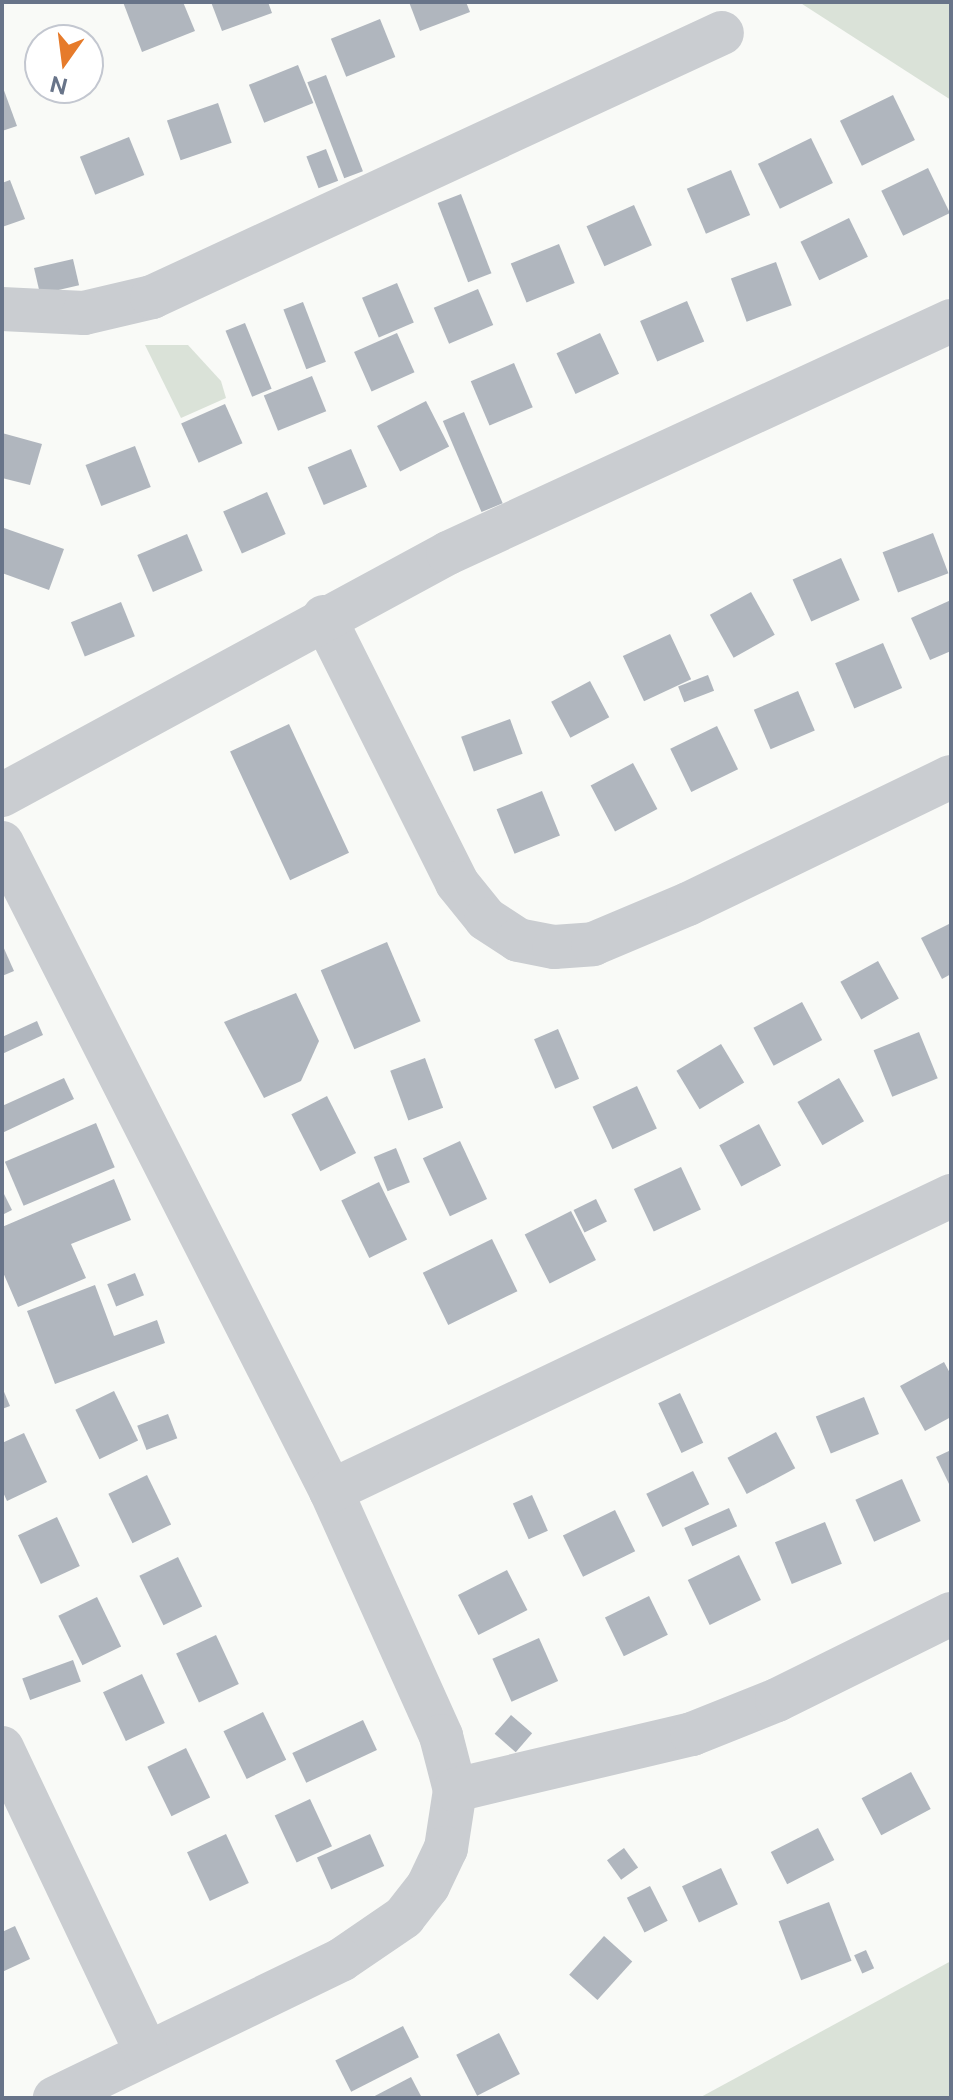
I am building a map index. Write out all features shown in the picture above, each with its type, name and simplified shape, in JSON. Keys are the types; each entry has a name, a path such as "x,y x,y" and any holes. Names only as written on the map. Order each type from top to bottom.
{"street":[{"path":"2,309 84,313 152,297 722,33"},
{"path":"2,795 324,617 448,553 951,321"},
{"path":"324,617 457,883 486,919 518,940 554,947 593,944 688,904 951,777"},
{"path":"2,843 331,1491 441,1736 455,1790 446,1848 428,1886 404,1917 341,1960 55,2098"},
{"path":"331,1491 951,1196"},
{"path":"455,1790 692,1734 777,1700 951,1614"},
{"path":"2,1748 147,2053"}],"shaded area":[{"path":"799,2 951,2 951,100"},
{"path":"145,345 188,345 221,381 226,398 181,418"},
{"path":"951,1961 951,2098 699,2098"}],"building":[{"path":"123,2 183,2 195,31 142,52"},
{"path":"211,2 268,2 272,13 222,31"},
{"path":"409,2 466,2 470,12 420,31"},
{"path":"380,19 395,57 346,77 331,39"},
{"path":"298,65 313,103 264,123 249,85"},
{"path":"326,75 363,171 344,178 307,82"},
{"path":"2,85 17,126 2,131"},
{"path":"893,95 915,140 862,166 840,121"},
{"path":"218,103 232,143 181,160 167,121"},
{"path":"129,137 144,175 95,195 80,157"},
{"path":"811,138 833,183 780,209 758,164"},
{"path":"326,149 338,181 319,188 306,157"},
{"path":"928,168 950,213 903,236 881,191"},
{"path":"731,170 750,215 706,234 687,189"},
{"path":"10,180 25,219 2,227 2,183"},
{"path":"461,194 491,273 468,282 438,203"},
{"path":"634,205 652,245 604,266 586,226"},
{"path":"849,218 868,257 819,280 800,242"},
{"path":"559,244 575,283 527,302 511,263"},
{"path":"73,259 79,285 40,294 34,268"},
{"path":"776,262 792,305 747,322 731,278"},
{"path":"397,283 414,323 379,337 362,298"},
{"path":"478,289 493,325 449,344 434,308"},
{"path":"687,301 704,342 657,361 640,321"},
{"path":"303,302 326,362 306,369 283,310"},
{"path":"245,323 272,389 252,397 226,331"},
{"path":"397,333 414,372 372,391 354,352"},
{"path":"600,333 619,374 576,394 556,353"},
{"path":"514,363 533,407 489,426 471,381"},
{"path":"312,376 326,411 278,431 264,395"},
{"path":"426,401 449,446 400,471 377,426"},
{"path":"225,404 242,443 199,463 181,424"},
{"path":"464,412 503,503 482,512 443,421"},
{"path":"2,433 42,444 30,485 2,478"},
{"path":"135,446 151,487 101,506 86,465"},
{"path":"351,449 367,487 324,505 308,467"},
{"path":"267,492 286,534 242,554 223,512"},
{"path":"4,528 64,549 49,590 2,573"},
{"path":"933,533 948,573 898,592 883,552"},
{"path":"187,534 203,571 153,592 137,555"},
{"path":"841,558 860,600 811,622 793,580"},
{"path":"751,592 775,635 734,658 710,615"},
{"path":"951,600 951,651 930,660 911,618"},
{"path":"121,602 135,636 85,657 71,622"},
{"path":"670,634 691,679 644,701 623,656"},
{"path":"883,643 902,688 854,708 835,663"},
{"path":"708,675 714,691 684,702 678,686"},
{"path":"590,681 609,717 570,738 551,702"},
{"path":"798,691 815,731 771,749 754,710"},
{"path":"510,719 523,754 474,772 461,737"},
{"path":"289,724 349,853 290,880 230,751"},
{"path":"717,726 738,769 691,792 670,749"},
{"path":"633,763 657,809 615,831 591,786"},
{"path":"542,791 560,836 515,854 497,809"},
{"path":"951,923 951,974 942,979 921,938"},
{"path":"387,942 421,1021 354,1049 321,970"},
{"path":"2,944 14,971 2,976"},
{"path":"878,961 899,999 861,1019 840,982"},
{"path":"296,993 319,1041 301,1081 264,1098 224,1022"},
{"path":"802,1002 822,1040 774,1066 753,1028"},
{"path":"37,1021 43,1035 2,1054 2,1037"},
{"path":"558,1029 579,1079 555,1089 534,1039"},
{"path":"919,1032 938,1078 892,1097 874,1050"},
{"path":"721,1044 744,1083 700,1109 676,1071"},
{"path":"425,1058 443,1108 408,1120 390,1071"},
{"path":"64,1078 74,1099 2,1133 2,1106"},
{"path":"839,1078 864,1121 822,1145 797,1102"},
{"path":"637,1086 657,1129 612,1149 593,1107"},
{"path":"327,1096 356,1153 320,1171 291,1114"},
{"path":"96,1123 115,1167 24,1206 5,1162"},
{"path":"759,1124 781,1165 741,1187 719,1145"},
{"path":"460,1141 487,1199 450,1216 423,1158"},
{"path":"396,1148 410,1182 388,1191 374,1157"},
{"path":"681,1167 701,1210 654,1232 634,1189"},
{"path":"114,1179 131,1220 71,1244 86,1278 18,1307 2,1270 2,1227"},
{"path":"379,1182 407,1240 369,1258 341,1200"},
{"path":"2,1190 12,1210 2,1215"},
{"path":"596,1199 607,1221 584,1232 574,1210"},
{"path":"571,1211 596,1260 550,1284 525,1235"},
{"path":"492,1239 517,1291 448,1325 423,1273"},
{"path":"135,1273 144,1295 116,1306 107,1284"},
{"path":"95,1285 114,1336 157,1320 165,1343 55,1384 27,1311"},
{"path":"944,1362 951,1375 951,1417 925,1431 900,1386"},
{"path":"2,1387 10,1406 2,1409"},
{"path":"114,1391 138,1440 99,1459 75,1410"},
{"path":"680,1393 703,1443 681,1453 658,1403"},
{"path":"864,1397 879,1434 831,1454 816,1416"},
{"path":"168,1414 177,1438 147,1450 137,1426"},
{"path":"776,1432 795,1468 747,1494 727,1458"},
{"path":"24,1433 47,1482 7,1501 2,1490 2,1443"},
{"path":"951,1450 951,1488 936,1457"},
{"path":"693,1471 709,1504 662,1527 646,1494"},
{"path":"147,1475 171,1524 132,1543 108,1494"},
{"path":"902,1479 921,1521 874,1542 855,1500"},
{"path":"532,1495 548,1531 529,1539 513,1504"},
{"path":"729,1508 737,1526 692,1546 684,1528"},
{"path":"615,1510 635,1551 583,1577 563,1535"},
{"path":"57,1517 80,1566 41,1584 18,1535"},
{"path":"825,1522 842,1564 792,1584 775,1542"},
{"path":"739,1555 761,1600 710,1625 688,1580"},
{"path":"178,1557 202,1606 163,1625 139,1576"},
{"path":"507,1570 527,1610 478,1635 458,1595"},
{"path":"649,1596 668,1635 624,1656 605,1617"},
{"path":"97,1597 121,1646 82,1665 58,1616"},
{"path":"216,1635 239,1684 199,1703 176,1654"},
{"path":"539,1638 558,1681 512,1702 492,1659"},
{"path":"73,1660 81,1682 30,1700 22,1678"},
{"path":"142,1674 165,1723 126,1741 103,1692"},
{"path":"263,1712 286,1760 247,1779 223,1731"},
{"path":"511,1715 532,1733 516,1752 495,1734"},
{"path":"363,1720 377,1750 306,1783 292,1753"},
{"path":"186,1748 210,1797 171,1816 147,1767"},
{"path":"911,1772 931,1809 881,1835 862,1798"},
{"path":"310,1799 332,1846 297,1863 275,1815"},
{"path":"818,1828 834,1860 787,1884 771,1852"},
{"path":"226,1834 249,1883 210,1901 187,1852"},
{"path":"370,1834 384,1866 331,1890 317,1858"},
{"path":"624,1848 638,1867 621,1880 607,1860"},
{"path":"721,1868 738,1904 699,1922 682,1886"},
{"path":"650,1886 668,1921 645,1933 627,1898"},
{"path":"829,1902 852,1961 801,1980 779,1921"},
{"path":"15,1926 30,1959 2,1972 2,1932"},
{"path":"604,1936 632,1961 597,2000 569,1975"},
{"path":"866,1950 874,1968 862,1974 854,1955"},
{"path":"403,2026 419,2057 351,2092 335,2061"},
{"path":"499,2033 520,2074 477,2096 456,2055"},
{"path":"411,2077 422,2098 371,2098"}]}
